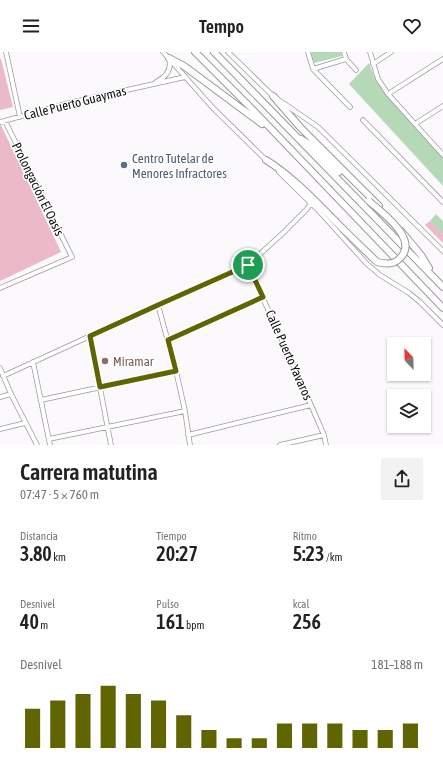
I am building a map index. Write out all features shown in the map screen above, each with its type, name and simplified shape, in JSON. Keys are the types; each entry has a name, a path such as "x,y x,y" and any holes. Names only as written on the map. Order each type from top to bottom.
{"highway":[{"path":"195,52 443,308"},
{"path":"214,52 443,287"},
{"path":"169,58 184,66 277,136"},
{"path":"273,96 300,126 395,223 421,255 433,277"},
{"path":"300,126 312,146"},
{"path":"266,160 277,166 307,193 377,262 383,264 390,263 401,257 404,252 405,245 403,236 398,229 312,146 293,134"}],"street":[{"path":"6,52 20,117"},
{"path":"163,52 213,108 311,203 367,264 380,275 409,293 443,325"},
{"path":"228,52 273,96 318,127 443,251"},
{"path":"308,52 312,69 350,107"},
{"path":"344,52 346,59 356,70"},
{"path":"370,52 372,64 378,79 388,94 442,153"},
{"path":"372,64 391,52"},
{"name":"Calle Puerto Guaymas","path":"151,84 163,78 167,74 170,66 169,58"},
{"path":"312,69 346,59"},
{"path":"388,94 443,59"},
{"path":"320,76 319,70 321,66"},
{"name":"Calle Puerto Guaymas","path":"2,121 62,105 185,77"},
{"path":"415,124 443,106"},
{"path":"363,120 443,202"},
{"name":"Prolongación El Oasis","path":"0,288 72,257 2,121"},
{"path":"3,376 248,265 283,234 311,203"},
{"name":"Calle Puerto Yavaros","path":"248,265 311,405 324,435 326,445"},
{"path":"168,340 263,297"},
{"path":"158,305 185,410 190,445"},
{"path":"90,336 111,445"},
{"path":"33,362 50,445"},
{"path":"0,368 11,394 37,445"},
{"path":"41,400 176,371"},
{"path":"0,397 11,394"},
{"path":"188,435 311,405"},
{"path":"49,439 185,410"},
{"path":"0,429 25,422"},
{"path":"280,445 324,435"}],"green space":[{"path":"311,52 341,52 342,56 314,63"},
{"path":"369,63 376,81 443,157 443,186 349,84"},
{"path":"436,214 443,221 443,234 430,221"}],"building":[{"path":"0,59 13,107 0,110"},
{"path":"0,125 61,252 0,281"},
{"path":"430,221 443,234 443,243 425,225"}],"place":[{"name":"Centro Tutelar de Menores Infractores","path":"124,165"},
{"name":"Miramar","path":"105,361"}],"route":[{"path":"248,265 263,297 168,340 176,371 100,387 90,336 248,265"}]}
